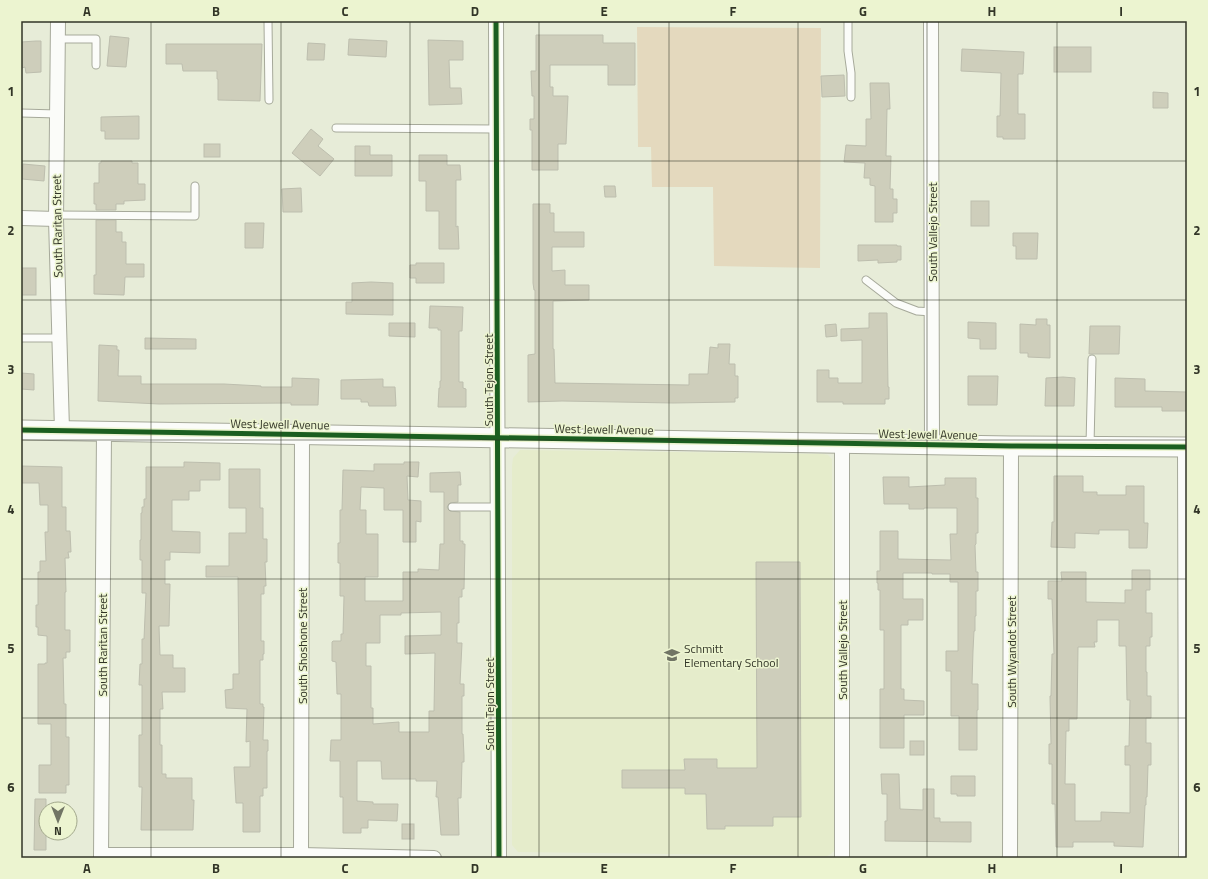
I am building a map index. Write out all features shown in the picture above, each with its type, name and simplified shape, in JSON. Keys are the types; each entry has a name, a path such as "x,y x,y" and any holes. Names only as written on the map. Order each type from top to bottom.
{"street":[{"name":"South Raritan Street","path":"58,21 56,217 62,430"},
{"name":"South Tejon Street","path":"496,21 499,858"},
{"name":"South Vallejo Street","path":"931,21 932,444"},
{"path":"21,218 56,217"},
{"name":"West Jewell Avenue","path":"21,430 842,442 1011,446 1186,447"},
{"name":"South Raritan Street","path":"101,856 104,431"},
{"name":"South Shoshone Street","path":"301,856 302,434"},
{"name":"South Vallejo Street","path":"842,442 842,858"},
{"name":"South Wyandot Street","path":"1010,858 1011,446"},
{"path":"1186,447 1186,858"},
{"path":"101,856 301,856 434,858"}],"lane":[{"path":"268,21 269,100"},
{"path":"848,21 851,97"},
{"path":"57,39 96,39 96,65"},
{"path":"21,113 57,114"},
{"path":"336,128 496,129"},
{"path":"56,217 195,216 195,186"},
{"path":"866,280 896,303 917,311 932,312"},
{"path":"21,338 60,338"},
{"path":"1090,446 1092,359"},
{"path":"452,507 498,507"}],"shaded area":[{"path":"637,27 821,28 820,268 714,266 713,187 652,187 651,147 638,147"},
{"name":"Schmitt Elementary School","path":"520,450 823,454 828,455 832,459 834,851 831,854 827,856 518,852 512,845 512,466 513,458"}],"building":[{"path":"536,35 603,35 603,43 635,43 635,85 608,85 608,65 550,65 550,87 553,87 553,96 568,96 566,144 558,144 558,170 532,170 532,130 530,130 530,119 534,119 534,96 532,96 531,71 536,71"},
{"path":"110,36 129,38 126,67 107,66"},
{"path":"349,39 387,41 386,57 348,55"},
{"path":"428,40 463,41 463,60 449,60 450,88 461,88 462,104 429,105"},
{"path":"41,41 41,72 26,73 25,67 22,68 21,42"},
{"path":"308,43 325,44 324,60 307,60"},
{"path":"166,44 262,44 260,101 218,100 217,71 183,71 182,64 166,64"},
{"path":"1054,47 1091,47 1091,72 1054,72"},
{"path":"962,49 1024,52 1023,74 1018,74 1018,114 1025,114 1025,139 1003,139 1003,137 997,137 997,116 1000,116 1001,73 961,71"},
{"path":"844,75 845,96 822,97 821,76"},
{"path":"870,83 889,83 890,109 887,109 886,156 891,156 890,189 893,189 893,199 897,199 897,213 893,213 893,222 875,222 875,186 870,185 870,178 864,178 865,163 844,162 846,145 866,146 866,119 871,119"},
{"path":"1153,92 1168,93 1168,108 1153,108"},
{"path":"139,116 139,139 105,139 105,131 101,131 101,117"},
{"path":"311,129 323,139 318,146 334,159 320,176 292,153"},
{"path":"204,144 220,144 220,157 204,157"},
{"path":"355,146 370,146 370,155 392,155 392,176 355,176"},
{"path":"419,155 447,155 447,165 460,165 461,180 456,180 456,227 458,226 459,249 439,249 439,211 426,211 426,181 419,181"},
{"path":"101,161 132,161 132,163 138,163 138,184 145,184 145,200 124,201 124,204 116,204 116,210 96,210 96,204 94,204 94,183 99,183 99,163 101,163"},
{"path":"23,164 45,166 44,181 22,179"},
{"path":"604,186 615,186 616,197 605,197"},
{"path":"301,188 302,212 283,212 282,189"},
{"path":"971,201 989,201 989,226 971,226"},
{"path":"533,204 550,204 550,213 554,213 554,232 584,232 584,247 552,247 552,271 565,270 565,285 589,285 589,300 553,301 555,383 689,385 689,374 708,374 710,347 718,348 718,344 730,344 729,364 735,364 735,376 738,376 738,398 735,398 735,402 528,402 528,355 535,354"},
{"path":"96,220 116,220 116,232 122,232 122,242 126,242 126,264 144,264 144,277 125,277 124,295 94,294 94,275 96,275"},
{"path":"245,223 264,223 263,248 245,248"},
{"path":"1013,233 1038,233 1037,259 1016,259 1016,246 1013,246"},
{"path":"858,245 901,246 901,260 897,260 897,262 878,263 878,260 858,261"},
{"path":"416,263 444,263 444,283 416,283 416,278 410,278 410,265 416,265"},
{"path":"21,268 36,268 36,295 21,295"},
{"path":"352,283 393,283 393,315 346,314 346,302 352,302"},
{"path":"430,306 463,307 462,331 459,331 459,382 463,382 463,388 466,389 466,407 438,407 441,381 441,330 438,330 438,328 429,328"},
{"path":"869,313 887,313 889,399 885,399 885,404 843,404 843,402 817,402 817,370 829,370 829,378 838,378 838,383 862,383 862,340 841,341 841,329 869,328"},
{"path":"1036,319 1047,319 1047,325 1050,325 1050,358 1028,357 1028,353 1020,353 1020,324 1036,325"},
{"path":"968,322 996,323 996,349 980,349 980,339 968,338"},
{"path":"389,323 415,323 415,337 389,336"},
{"path":"836,324 837,336 826,337 825,325"},
{"path":"1090,326 1120,326 1119,354 1089,354"},
{"path":"145,338 196,339 196,349 145,349"},
{"path":"99,345 117,346 117,350 119,350 118,376 141,376 141,384 224,384 261,387 292,387 292,378 319,379 318,405 291,405 291,403 159,404 98,401"},
{"path":"21,373 34,374 34,390 21,389"},
{"path":"968,376 998,376 997,405 968,405"},
{"path":"1046,378 1075,378 1074,406 1045,406"},
{"path":"1115,378 1145,379 1145,391 1187,392 1187,411 1162,411 1162,407 1115,407"},
{"path":"383,379 383,387 395,387 396,406 369,406 368,402 361,402 361,399 341,399 341,380"},
{"path":"184,462 220,463 220,480 200,480 200,491 189,491 189,500 172,500 172,531 200,532 200,553 170,552 170,560 165,560 165,584 170,584 169,626 159,626 160,655 173,655 173,668 185,668 185,692 162,692 163,709 160,709 160,745 162,745 162,774 166,774 166,778 192,778 192,800 194,800 193,830 141,830 142,787 139,787 139,735 142,735 142,685 139,685 140,664 142,664 142,639 144,639 146,593 142,593 142,560 140,560 140,540 141,513 142,507 144,507 144,499 146,499 146,467 184,467"},
{"path":"404,462 419,462 418,477 407,476 408,500 421,501 421,522 416,521 416,542 403,542 403,510 384,510 384,488 361,487 360,510 366,510 366,534 378,534 378,577 365,577 365,601 403,601 403,572 418,572 418,569 439,570 440,544 444,544 444,492 430,492 430,473 460,472 461,485 458,485 458,502 450,503 447,507 450,511 460,512 460,541 463,541 463,544 465,544 464,589 462,589 462,597 459,597 459,623 457,623 457,643 462,643 460,684 464,684 464,696 462,696 462,734 464,762 462,762 461,798 458,798 459,835 441,835 438,797 436,797 437,781 416,781 416,779 382,779 381,761 357,761 357,801 373,802 373,804 398,804 397,821 368,820 368,828 361,828 361,833 343,833 343,797 340,797 340,761 330,761 331,740 341,740 341,694 337,694 336,662 332,661 332,642 341,641 341,634 343,634 344,596 340,596 340,563 338,563 338,543 340,543 340,510 342,510 343,470 374,471 374,464 404,464","holes":["441,612 441,635 405,636 405,654 435,653 434,711 429,711 429,732 399,732 399,722 373,724 373,708 371,708 371,666 366,666 366,643 380,643 380,615"]},
{"path":"21,466 62,467 62,507 66,507 66,531 70,531 71,552 68,552 69,558 65,558 65,630 70,630 70,652 66,652 66,658 63,658 64,704 66,704 66,737 69,737 69,785 66,785 66,793 39,793 39,765 51,765 51,724 38,724 38,664 47,663 47,636 38,635 38,627 36,627 38,572 40,572 40,561 46,561 45,532 48,532 48,505 40,505 39,483 21,483"},
{"path":"229,469 260,469 260,508 263,508 263,539 267,539 267,562 265,562 266,586 264,586 264,594 261,594 261,641 264,641 264,654 263,660 260,660 260,704 263,704 264,707 263,740 268,740 268,751 267,788 263,788 263,796 260,796 260,832 243,832 243,803 236,803 234,767 250,767 250,741 246,742 247,709 226,708 225,690 233,689 233,674 239,674 238,577 206,577 206,566 229,566 229,533 246,533 246,508 229,508"},
{"path":"1054,476 1083,476 1083,492 1097,492 1097,495 1126,495 1126,486 1144,486 1144,523 1148,523 1147,548 1129,548 1129,530 1099,530 1099,534 1075,533 1075,548 1051,547 1052,522 1054,522"},
{"path":"883,477 909,477 909,487 945,485 945,478 976,478 976,498 978,498 978,533 976,533 975,545 976,572 978,572 978,591 976,591 972,684 978,684 977,750 959,750 959,716 951,716 951,671 946,671 946,651 958,651 958,582 950,582 950,574 932,573 903,573 903,599 923,599 923,620 908,620 908,625 901,625 901,689 904,689 904,700 924,701 924,715 904,715 904,748 880,748 880,689 884,689 884,630 880,630 880,590 878,590 877,583 877,571 880,571 880,531 898,531 898,559 951,560 950,534 957,534 957,508 909,509 909,504 884,504"},
{"name":"Schmitt Elementary School","path":"756,562 800,562 801,817 773,817 773,826 725,826 725,829 707,829 706,794 685,794 685,788 622,788 622,770 685,770 684,759 717,759 717,768 757,768"},
{"path":"1132,570 1150,570 1150,590 1146,590 1146,613 1152,613 1152,637 1150,637 1150,646 1146,646 1146,672 1147,696 1151,696 1151,718 1146,718 1146,743 1151,743 1151,765 1148,765 1143,847 1114,846 1114,842 1073,842 1073,847 1056,847 1055,804 1052,804 1052,764 1049,764 1049,744 1051,744 1050,696 1052,654 1054,654 1052,599 1048,599 1048,581 1062,581 1061,572 1086,572 1086,602 1125,603 1125,590 1132,590","holes":["1097,620 1119,620 1119,646 1126,646 1127,700 1130,700 1129,746 1125,746 1125,765 1130,765 1130,813 1101,812 1101,821 1075,821 1075,784 1065,784 1066,731 1069,731 1069,719 1077,719 1078,647 1095,647 1094,642 1097,642"]},
{"path":"910,741 924,741 924,755 910,755"},
{"path":"881,774 899,774 900,809 923,810 923,789 934,789 934,818 940,818 940,822 971,822 971,842 885,841 887,794 882,794"},
{"path":"951,776 975,776 975,796 957,796 957,794 951,794"},
{"path":"35,799 46,799 46,801 38,801 38,841 46,841 46,850 34,850"},
{"path":"402,824 414,824 414,839 402,839"}],"cycle path":[{"path":"496,21 499,858"},
{"path":"21,430 1011,446 1187,447"}],"place":[{"name":"Schmitt Elementary School","path":"672,655"}]}
